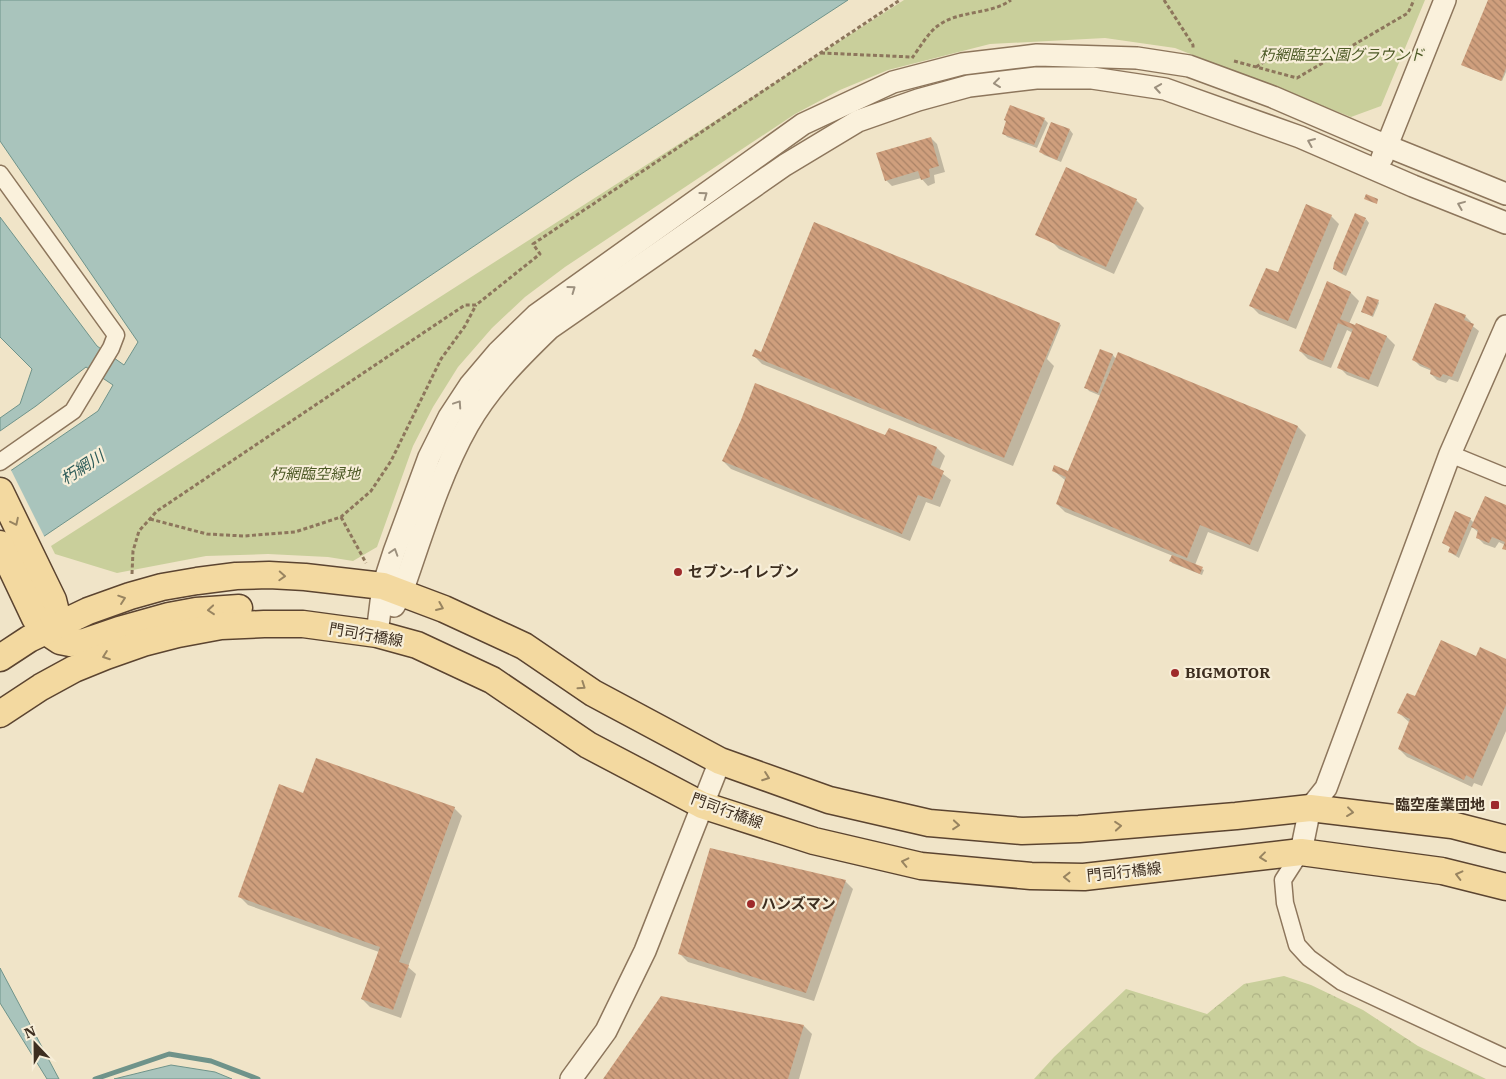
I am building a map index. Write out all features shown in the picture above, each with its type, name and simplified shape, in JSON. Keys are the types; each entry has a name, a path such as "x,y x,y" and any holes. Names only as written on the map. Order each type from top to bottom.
{"main road":[{"path":"0,491 13,554 50,621 70,643 84,642 169,616 196,611 256,608 304,609 328,612 378,634"},
{"path":"6,654 50,621 162,587 236,576 305,577 393,589 444,609 524,646 593,693 720,760 829,800 929,823 1022,831 1099,828 1310,808 1452,825 1506,839"},
{"path":"41,687 55,666 50,621"},
{"name":"門司行橋線","path":"0,714 41,687 74,669 124,649 178,634 221,626 303,624 378,634 417,645 492,680 588,745 702,804 814,841 921,866 1030,876 1084,877 1301,852 1442,871 1506,887"}],"street":[{"path":"1376,170 1445,0"},
{"path":"393,589 394,552 429,457 449,416 470,385 498,352 536,315 798,127 892,82 962,64 1037,54 1136,58 1189,66 1273,97 1506,194"},
{"path":"378,634 393,589 468,424 515,362 549,329 785,165 858,122 918,100 970,86 1036,78 1092,78 1165,89 1300,137 1506,224"},
{"path":"0,174 116,334 111,348 73,411 0,462"},
{"path":"1506,326 1450,454 1326,788 1310,808 1301,852 1283,880 1285,903 1297,945 1309,958 1342,982 1506,1058"},
{"path":"1450,454 1506,477"},
{"path":"571,1079 606,1031 645,951 720,760"}],"path":[{"path":"150,519 207,534 244,536 295,532 341,517 372,491 392,461 442,359 476,305 540,254 532,244 900,0"},
{"path":"892,82 938,25 956,16 1004,5 1011,0"},
{"path":"1164,0 1193,45 1189,66"},
{"path":"1229,60 1297,78 1408,13 1414,0"},
{"path":"1256,67 1287,47"},
{"path":"820,53 913,57"},
{"path":"132,578 134,551 139,531 157,511 465,305 476,305"},
{"path":"341,517 366,563"}],"green space":[{"name":"朽網臨空緑地","path":"904,0 1425,0 1381,106 1351,117 1175,48 1105,38 990,44 888,70 840,90 795,114 565,267 525,297 492,328 458,367 433,407 413,446 377,547 353,561 328,557 268,554 206,556 117,573 55,554 51,546"},
{"path":"1284,976 1311,985 1363,1010 1418,1046 1486,1079 1034,1079 1054,1057 1126,989 1207,1014 1244,984"}],"water":[{"name":"朽網川","path":"0,0 848,0 575,178 0,566 0,478 98,411 113,385 86,367 0,431 0,418 20,404 32,369 0,337 0,217 97,346 124,365 138,342 0,141"},
{"path":"0,968 59,1079 47,1079 0,1003"},
{"path":"171,1065 215,1072 232,1079 114,1079"}],"pier":[{"path":"10,468 45,538 0,568 0,475"}],"building":[{"path":"1488,0 1506,0 1506,68 1501,81 1461,65"},
{"path":"1010,105 1045,118 1034,145 1002,134 1006,121 1004,120"},
{"path":"1051,122 1070,129 1057,160 1039,152"},
{"path":"931,137 939,166 929,169 930,177 921,180 918,171 885,181 876,153"},
{"path":"1066,167 1137,199 1106,267 1035,235"},
{"path":"1366,194 1378,199 1377,204 1364,199"},
{"path":"1306,204 1332,215 1288,321 1249,306 1266,268 1278,272"},
{"path":"1355,213 1366,218 1342,273 1333,269 1334,263"},
{"path":"814,222 1060,323 1004,458 752,356 755,349 761,352"},
{"path":"1327,281 1351,292 1340,319 1355,325 1356,323 1387,336 1369,380 1337,368 1353,329 1338,323 1323,361 1299,351"},
{"path":"1367,296 1379,300 1372,316 1361,312"},
{"path":"1435,303 1466,315 1464,320 1474,324 1452,377 1443,374 1440,378 1430,374 1431,369 1412,360"},
{"path":"1100,349 1113,354 1098,393 1084,388"},
{"path":"1118,352 1298,426 1250,545 1200,525 1187,558 1056,504 1066,477 1052,471 1054,465 1068,471"},
{"path":"755,383 885,435 889,428 937,447 931,465 944,471 932,500 918,495 902,534 722,461 741,420"},
{"path":"1485,496 1506,505 1506,550 1502,549 1505,542 1492,537 1489,543 1476,538 1478,530 1471,527"},
{"path":"1455,511 1471,518 1456,555 1448,552 1450,547 1442,543"},
{"path":"1172,555 1203,567 1200,574 1169,561"},
{"path":"1441,640 1476,656 1480,647 1506,659 1506,705 1473,779 1466,775 1464,780 1398,749 1410,719 1397,713 1407,693 1415,696"},
{"path":"316,758 455,807 399,962 409,965 393,1010 361,999 380,947 238,897 279,784 303,793"},
{"path":"710,848 846,880 806,993 678,954"},
{"path":"661,996 804,1025 788,1079 603,1079"}],"waterway":[{"path":"95,1079 169,1054 211,1061 258,1079"}],"place":[{"name":"セブン-イレブン","path":"678,572"},
{"name":"BIGMOTOR","path":"1175,673"},
{"name":"臨空産業団地","path":"1495,805"},
{"name":"ハンズマン","path":"751,904"}],"park label":[{"name":"朽網臨空公園グラウンド","path":"1342,55"}]}
